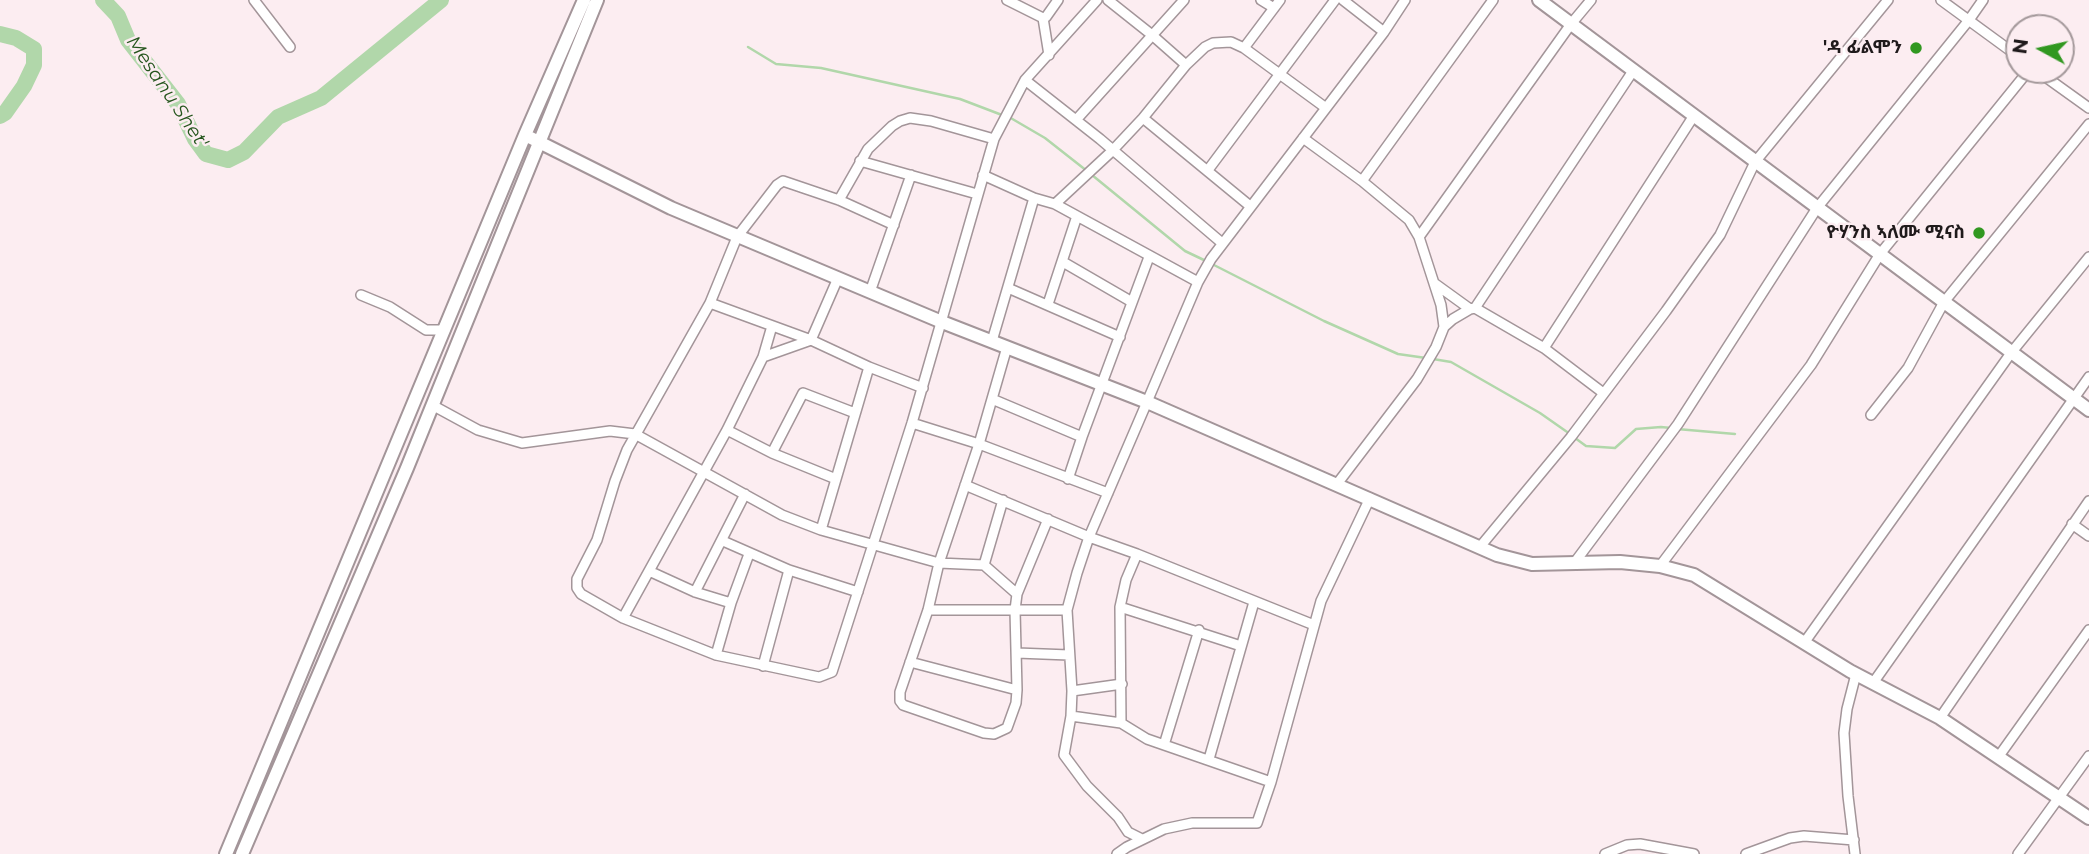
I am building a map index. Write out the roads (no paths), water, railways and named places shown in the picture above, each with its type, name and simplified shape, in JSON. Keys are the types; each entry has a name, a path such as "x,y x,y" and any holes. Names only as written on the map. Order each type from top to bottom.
{"street":[{"path":"254,0 290,47"},
{"path":"226,854 583,0"},
{"path":"242,854 541,143 597,0"},
{"path":"1007,0 1018,3 1042,18 1049,55"},
{"path":"1042,18 1046,17 1058,0"},
{"path":"1108,0 1186,65"},
{"path":"1076,120 1184,0"},
{"path":"1244,48 1277,4 1261,0"},
{"path":"1208,170 1335,0"},
{"path":"1343,0 1384,33"},
{"path":"1142,839 1128,832 1118,817 1087,786 1064,755 1071,716 1072,691 1067,610 1089,537 1198,282 1222,243 1384,33 1405,0"},
{"path":"1362,181 1493,0"},
{"path":"1539,0 2089,410"},
{"path":"1419,237 1591,0"},
{"path":"1479,548 1570,438 1602,392 1666,311 1720,235 1755,162 1888,0"},
{"path":"1941,0 2005,47"},
{"path":"1575,562 1678,424 1817,208 1983,0"},
{"path":"894,225 839,200 781,181 737,237 710,303 635,434 615,481 597,540 577,579 577,588 581,594 623,618 716,654 819,677 832,672 923,388 994,139 1025,80 1049,55 1091,2"},
{"path":"1055,204 1112,151 1186,65 1213,43 1231,42 1244,48 1326,108"},
{"path":"1337,484 1417,379 1436,347 1444,327 1453,318 1472,309 1633,71"},
{"path":"1025,80 1222,243"},
{"path":"1660,566 1811,365 1880,254 2018,84"},
{"path":"2056,84 2089,108"},
{"path":"1544,348 1693,117"},
{"path":"839,200 874,141 892,126 910,118 931,121 994,139"},
{"path":"1143,118 1250,206"},
{"path":"1871,415 1908,368 1944,302 2089,124"},
{"path":"525,135 671,208 737,237 942,322 1147,402 1497,555 1532,564 1620,562 1660,566 1701,579 1856,674 1940,718 2089,818"},
{"path":"1303,138 1409,220 1419,237 1441,305 1444,327"},
{"path":"860,161 977,194"},
{"path":"870,292 911,174"},
{"path":"983,175 1034,198 1055,204 1198,282"},
{"path":"992,341 1034,198"},
{"path":"1048,304 1077,216"},
{"path":"1068,479 1149,257"},
{"path":"1804,643 2011,353 2089,257"},
{"path":"1063,262 1132,302"},
{"path":"763,357 811,340 838,278"},
{"path":"1434,283 1472,309 1544,348 1602,392"},
{"path":"1008,288 1120,337"},
{"path":"361,295 390,307 426,330 444,330"},
{"path":"710,303 811,340 923,388"},
{"path":"623,618 727,430 763,357 772,326"},
{"path":"1007,347 979,444 939,563 928,610 900,692 902,705 984,733 995,734 1007,728 1016,703 1017,690 1017,594 1048,519"},
{"path":"821,530 869,367"},
{"path":"1873,683 2089,377"},
{"path":"772,453 803,393 855,413"},
{"path":"992,399 1082,437"},
{"path":"432,405 478,430 522,443 600,432 635,434 782,515 821,530 939,563 984,565 1017,594"},
{"path":"912,423 979,444 1108,493"},
{"path":"727,430 772,453 836,479"},
{"path":"965,485 1314,625"},
{"path":"695,592 745,495"},
{"path":"1117,854 1164,829 1192,823 1257,823 1321,601 1370,498"},
{"path":"984,565 1003,500"},
{"path":"1940,718 2089,501"},
{"path":"2073,524 2089,537"},
{"path":"723,541 789,570 858,592"},
{"path":"716,654 749,554"},
{"path":"1121,723 1120,607 1126,580 1137,554"},
{"path":"763,666 789,570"},
{"path":"649,571 695,592 731,603"},
{"path":"1209,759 1254,602"},
{"path":"1120,607 1199,630 1241,646"},
{"path":"928,610 1067,610"},
{"path":"1164,745 1199,630"},
{"path":"1999,756 2089,630"},
{"path":"1017,653 1069,655"},
{"path":"910,662 1017,690"},
{"path":"1855,854 1844,733 1856,674"},
{"path":"1072,691 1122,684"},
{"path":"1071,716 1121,723 1147,739 1270,782"},
{"path":"2018,854 2089,756"},
{"path":"244,810 258,815"},
{"path":"1746,854 1790,838 1804,836 1854,840"},
{"path":"1605,854 1627,845 1640,844 1694,854"}],"waterway":[{"name":"Mesanu Shet'","path":"103,0 118,16 128,40 178,104 195,139 206,154 228,160 244,152 278,117 321,98 441,0"},
{"name":"Mesanu Shet'","path":"0,34 16,38 34,49 34,65 24,86 0,116"},
{"path":"748,47 776,64 821,68 960,99 1002,115"},
{"path":"1009,117 1045,138 1087,171"},
{"path":"1092,175 1185,251 1206,261"},
{"path":"1212,264 1324,321 1398,354 1426,358"},
{"path":"1433,359 1451,362 1540,413 1570,434"},
{"path":"1575,438 1586,446 1615,448 1636,429 1671,428"},
{"path":"1677,429 1735,434"}],"place":[{"name":"'ዳ ፊልሞን","path":"1916,48"},
{"name":"ዮሃንስ ኣለሙ ሚናስ","path":"1979,233"}]}
